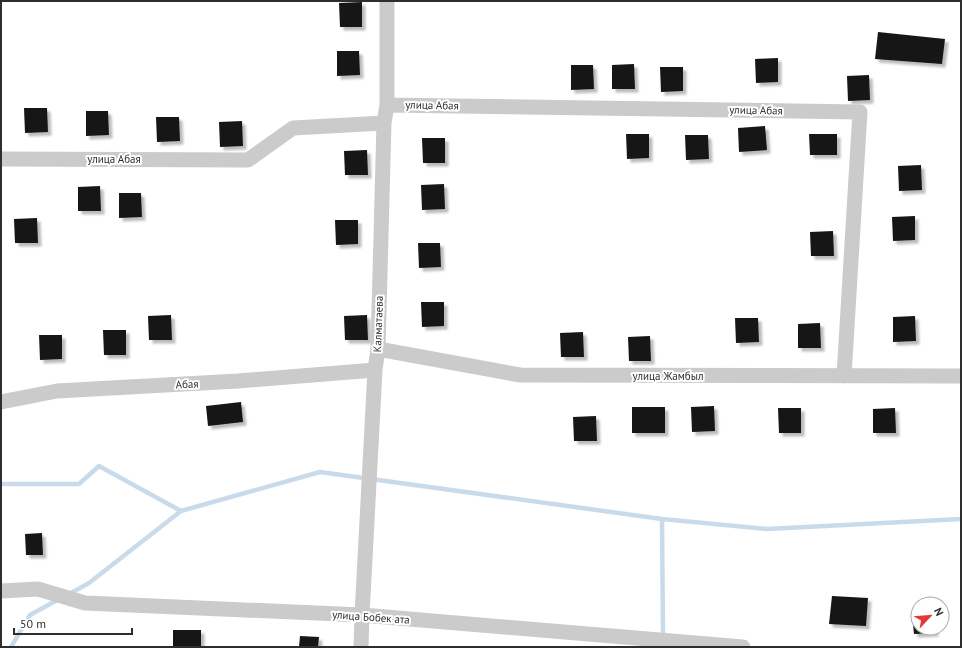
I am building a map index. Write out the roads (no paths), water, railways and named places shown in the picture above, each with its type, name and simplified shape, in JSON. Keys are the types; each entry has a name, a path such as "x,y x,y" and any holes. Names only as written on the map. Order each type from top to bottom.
{"street":[{"name":"Калматаева","path":"361,647 375,370 378,349 384,123 387,105 387,1"},
{"name":"улица Абая","path":"387,105 860,112 844,376"},
{"name":"улица Абая","path":"1,159 248,160 294,128 384,123"},
{"name":"улица Жамбыл","path":"378,349 520,375 961,376"},
{"name":"Абая","path":"1,402 57,392 246,381 375,370"},
{"name":"улица Бобек ата","path":"1,591 38,589 85,603 362,615 743,647"}],"waterway":[{"path":"1,484 79,484 99,466 181,511"},
{"path":"69,594 89,583 181,511 320,472 662,519 767,529 961,519"},
{"path":"662,519 663,637"},
{"path":"11,647 30,615 59,599"}]}
